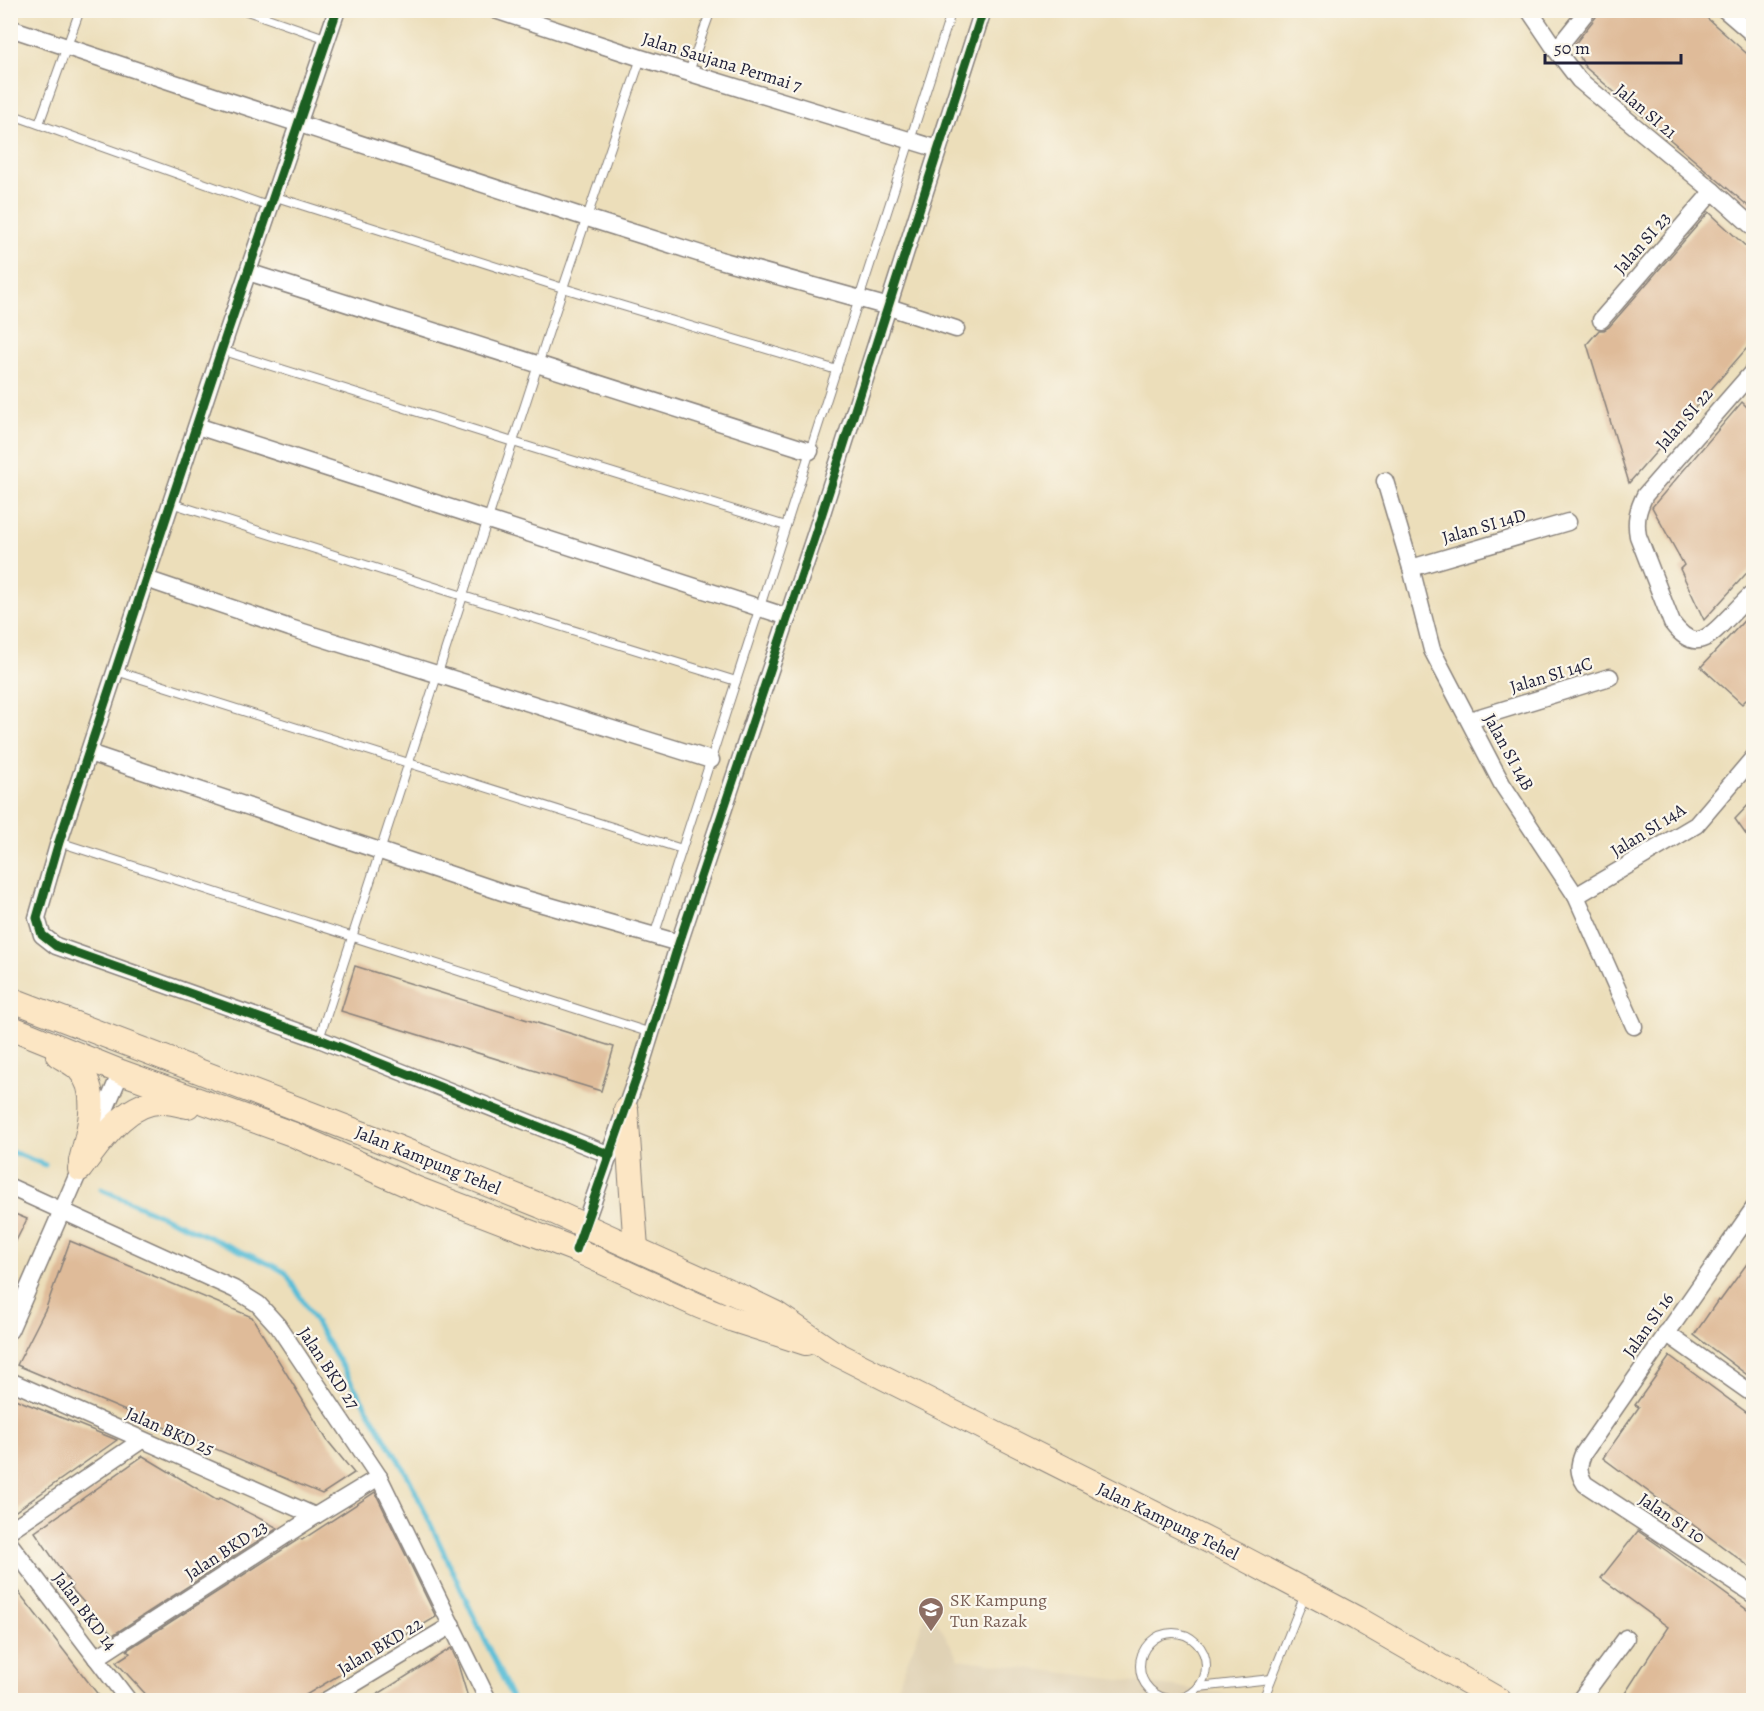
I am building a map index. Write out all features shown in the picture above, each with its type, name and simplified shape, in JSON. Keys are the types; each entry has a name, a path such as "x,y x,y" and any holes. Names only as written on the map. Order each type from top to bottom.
{"main road":[{"name":"Jalan Kampung Tehel","path":"10,999 379,1140 585,1225 775,1313 831,1351 1306,1591 1499,1701"},
{"path":"10,1005 44,1022 101,1045 112,1053 121,1072 143,1067 156,1067 279,1112 379,1140"},
{"name":"Jalan Kampung Tehel","path":"10,1029 292,1134 417,1189 576,1250 734,1320 831,1351"},
{"path":"10,1029 57,1054 78,1069 88,1084 92,1102 80,1169"},
{"path":"80,1169 106,1135 123,1118 142,1106 163,1101 292,1134"},
{"path":"626,1110 636,1248"}],"street":[{"path":"337,10 221,350 59,842 37,918 42,934 56,946 319,1039 610,1155"},
{"path":"576,1250 626,1110 889,308 983,10"},
{"name":"Jalan SI 21","path":"1529,10 1579,80 1754,228"},
{"path":"1556,50 1588,10"},
{"path":"1725,10 1754,35"},
{"name":"Jalan Saujana Permai 7","path":"504,12 642,58 938,148"},
{"path":"10,28 587,218 720,260 956,329"},
{"name":"Jalan SI 23","path":"1600,320 1713,191"},
{"path":"248,272 810,451"},
{"name":"Jalan SI 22","path":"1754,370 1747,389 1645,495 1637,515 1638,536 1672,623 1680,634 1690,639 1700,640 1710,636 1754,592"},
{"path":"196,426 788,616"},
{"name":"Jalan SI 14B","path":"1385,481 1432,650 1502,784 1576,896 1634,1026"},
{"name":"Jalan SI 14D","path":"1411,568 1568,522"},
{"path":"146,579 290,628 711,760"},
{"name":"Jalan SI 14C","path":"1470,720 1610,677"},
{"path":"89,753 508,894 679,943"},
{"name":"Jalan SI 14A","path":"1576,896 1696,825 1754,757"},
{"path":"10,1330 18,1293 80,1169 121,1072"},
{"name":"Jalan BKD 27","path":"10,1187 234,1289 258,1304 278,1326 379,1477 488,1701"},
{"name":"Jalan SI 16","path":"1578,1466 1582,1454 1754,1208"},
{"path":"1666,1333 1754,1395"},
{"name":"Jalan BKD 25","path":"10,1381 315,1516"},
{"path":"10,1530 141,1440"},
{"name":"Jalan SI 10","path":"1578,1466 1580,1475 1586,1484 1754,1595"},
{"name":"Jalan BKD 23","path":"96,1658 379,1477"},
{"name":"Jalan BKD 14","path":"10,1544 128,1701"},
{"name":"Jalan BKD 22","path":"327,1701 452,1625"},
{"path":"1584,1699 1626,1638"}],"lane":[{"path":"39,124 80,10"},
{"path":"244,10 327,39"},
{"path":"689,72 711,10"},
{"path":"654,936 952,10"},
{"path":"319,1039 563,288 642,58"},
{"path":"10,114 272,201 837,369"},
{"path":"221,350 786,526"},
{"path":"171,503 736,681"},
{"path":"116,671 682,849"},
{"path":"59,842 651,1033"},
{"path":"1263,1701 1306,1591"},
{"path":"1199,1687 1206,1667 1202,1649 1196,1642 1188,1636 1170,1632 1152,1639 1145,1646 1139,1664 1140,1674 1149,1690 1166,1699 1185,1697 1199,1687 1271,1679"}],"shaded area":[{"name":"SK Kampung Tun Razak","path":"929,1607 959,1659 1274,1700 892,1700"}],"building":[{"path":"1598,10 1698,10 1754,60 1754,211 1585,67 1574,45 1596,17"},
{"path":"1709,212 1754,254 1754,340 1629,483 1587,344 1599,330 1609,327"},
{"path":"1742,402 1754,414 1754,565 1704,620 1680,569 1684,565 1652,507"},
{"path":"1754,610 1754,692 1742,704 1701,667"},
{"path":"1754,799 1754,846 1735,819"},
{"path":"355,966 614,1047 601,1091 341,1011"},
{"path":"10,1212 27,1219 10,1253"},
{"path":"70,1241 252,1317 327,1440 354,1473 322,1494 17,1365 46,1308"},
{"path":"1754,1254 1754,1380 1694,1335"},
{"path":"1670,1356 1754,1418 1754,1570 1603,1458 1639,1407 1635,1405"},
{"path":"10,1397 117,1440 10,1515"},
{"path":"143,1456 216,1500 220,1498 278,1528 113,1635 70,1587 72,1586 35,1532"},
{"path":"375,1492 436,1617 296,1701 152,1701 116,1662 130,1653 127,1650"},
{"path":"1638,1531 1754,1615 1754,1701 1620,1701 1668,1627 1601,1578"},
{"path":"10,1581 103,1701 10,1701"},
{"path":"451,1648 469,1701 367,1701"}],"waterway":[{"path":"10,1151 45,1165"},
{"path":"101,1189 286,1273 409,1478 513,1700"}],"cycle path":[{"path":"337,10 227,333 59,842 37,918 42,935 56,946 319,1039 610,1155"},
{"path":"576,1250 642,1062 679,943 815,535 983,10"}],"place":[{"name":"SK Kampung Tun Razak","path":"931,1633"}]}
